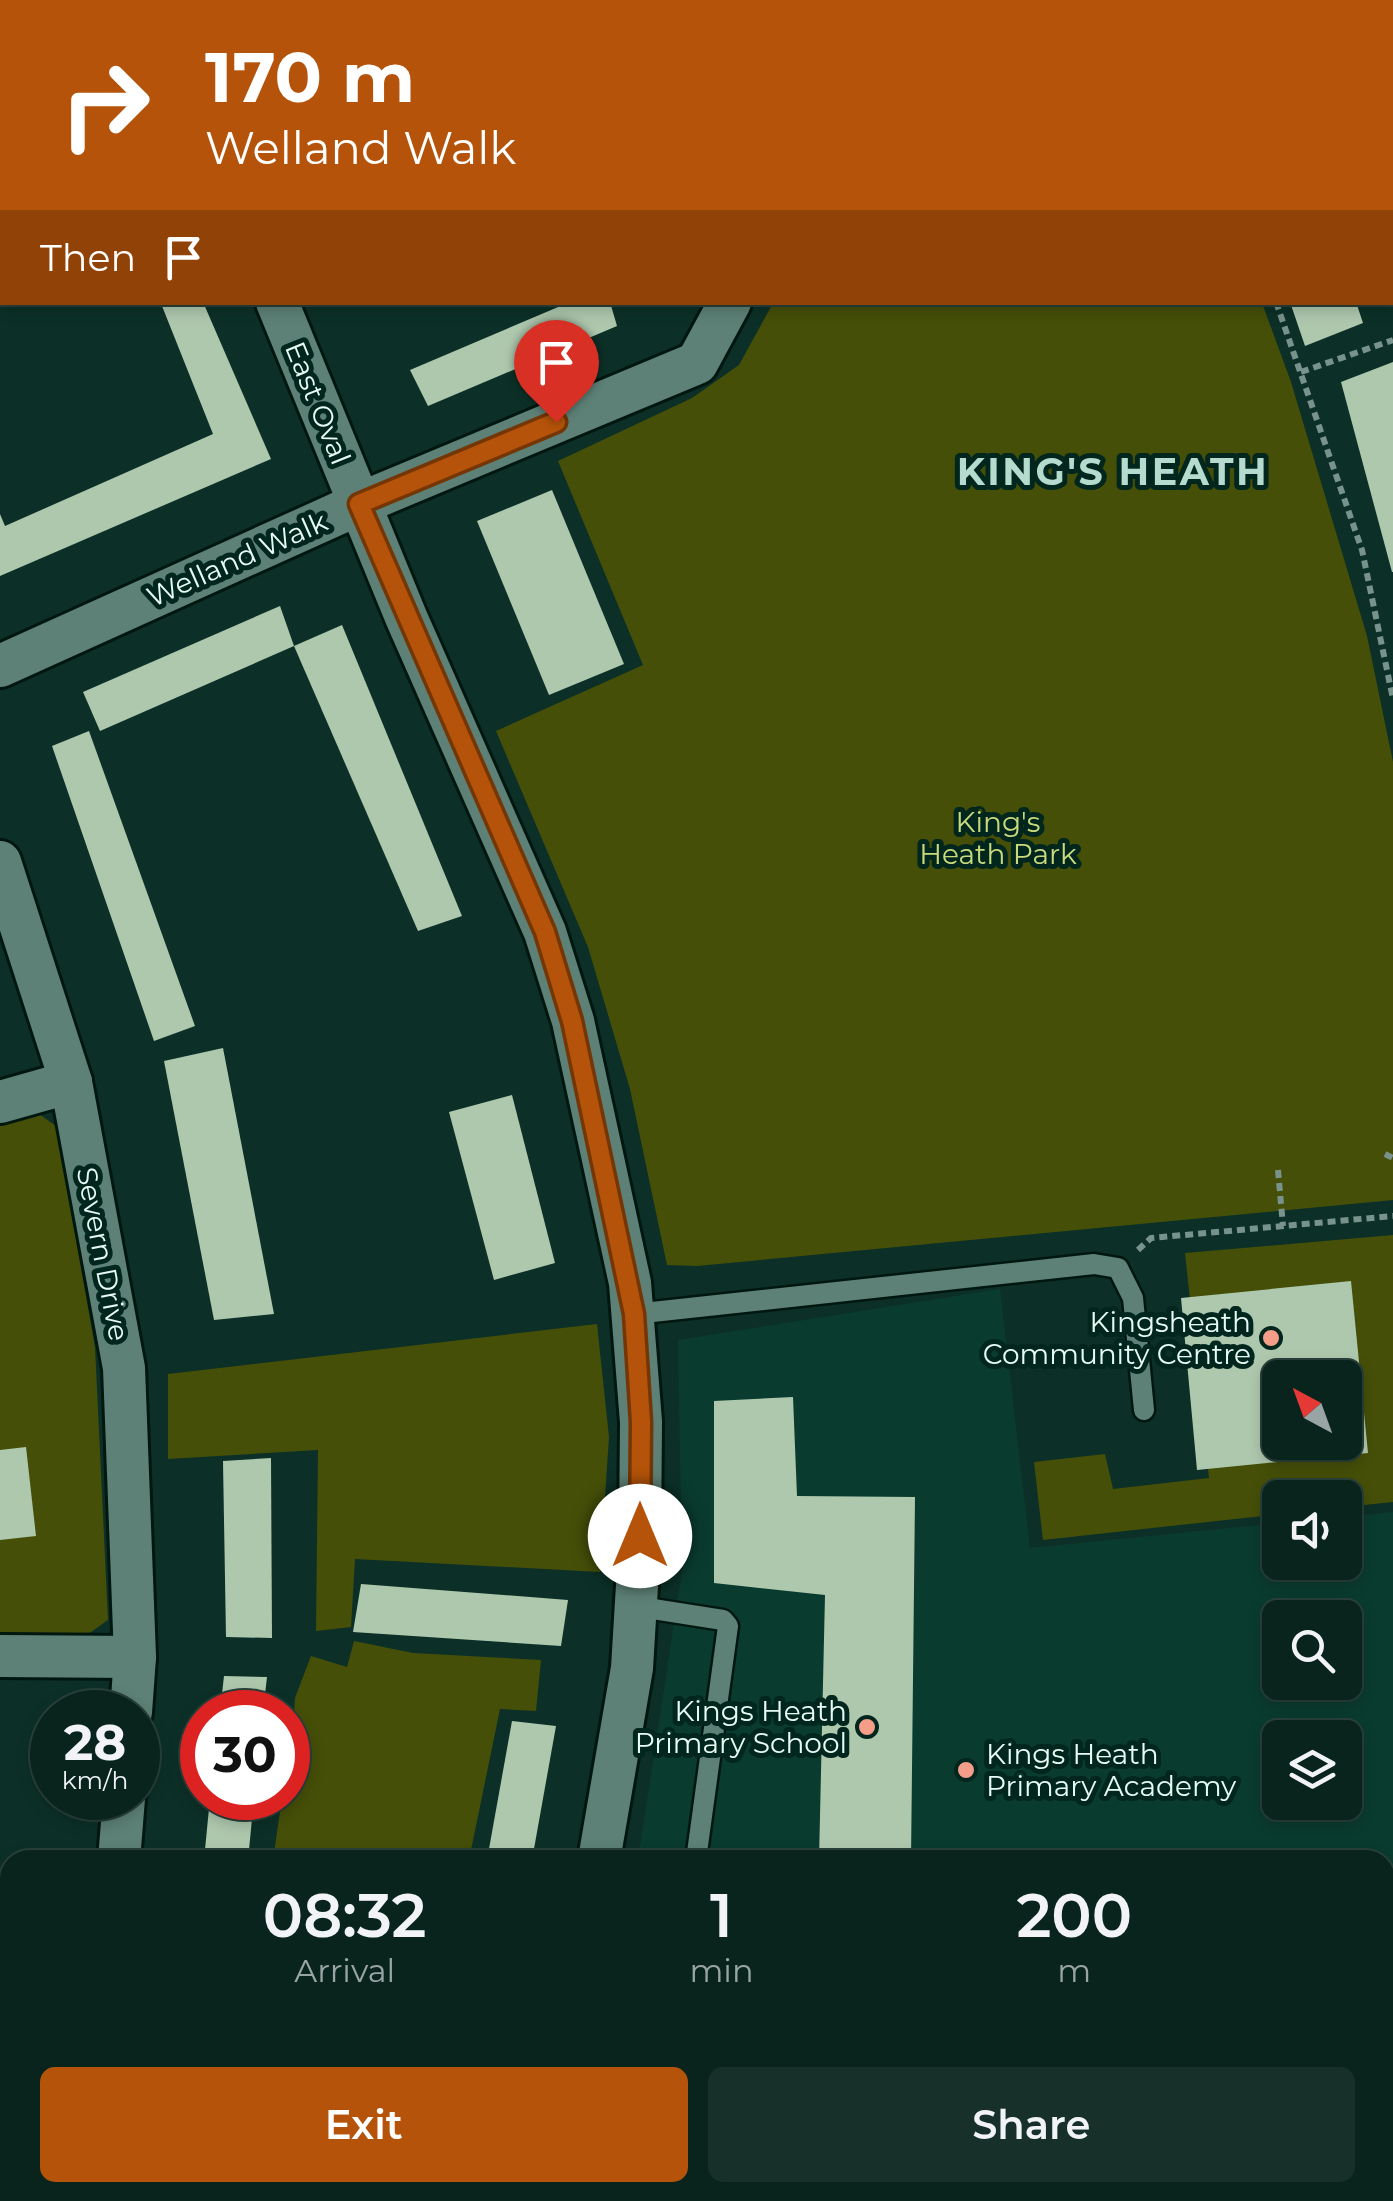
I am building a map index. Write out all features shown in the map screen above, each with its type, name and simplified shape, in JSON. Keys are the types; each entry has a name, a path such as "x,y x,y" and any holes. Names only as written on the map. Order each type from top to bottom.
{"street":[{"name":"East Oval","path":"279,305 359,504 545,932 572,1021 634,1314 641,1422 632,1668 601,1850"},
{"name":"Welland Walk","path":"0,666 359,504 697,362 728,305"},
{"name":"Severn Drive","path":"0,862 71,1082 124,1368 136,1657 133,1690"},
{"path":"0,1102 71,1082"},
{"path":"0,1656 136,1657"},
{"path":"120,1850 122,1820"}],"lane":[{"path":"634,1314 1094,1264 1118,1268 1132,1298 1144,1410"},
{"path":"634,1606 723,1620 728,1626 697,1850"}],"path":[{"path":"1277,305 1362,550 1393,699"},
{"path":"1301,372 1393,340"},
{"path":"1278,1170 1283,1226"},
{"path":"1118,1268 1152,1238 1393,1216"}],"shaded area":[{"name":"Kings Heath Primary Academy","path":"1000,1289 1030,1548 1262,1525 1262,1580 1362,1580 1362,1515 1393,1512 1393,1850 640,1850 682,1571 678,1340"}],"green space":[{"name":"King's Heath Park","path":"772,305 1263,305 1291,382 1367,636 1393,762 1393,1200 697,1266 667,1265 630,1089 588,947 496,731 643,665 558,461 692,398 739,365"},
{"path":"32,1109 56,1126 95,1347 108,1620 84,1637 0,1640 0,1117"},
{"path":"1393,1235 1393,1502 1362,1505 1362,1480 1262,1480 1262,1516 1043,1540 1034,1462 1105,1454 1113,1489 1209,1478 1185,1253"},
{"path":"597,1324 609,1437 600,1572 355,1559 351,1627 316,1631 318,1450 168,1459 168,1374"},
{"path":"354,1641 413,1653 541,1660 536,1711 500,1709 471,1850 274,1850 279,1820 310,1820 310,1690 298,1690 311,1656 347,1667"}],"building":[{"path":"204,305 271,459 0,576 0,514 5,526 213,434 162,306"},
{"path":"563,305 611,305 617,326 428,406 410,370"},
{"path":"1291,305 1357,305 1363,323 1305,346"},
{"path":"1393,362 1393,572 1392,572 1341,382"},
{"path":"552,490 624,664 549,695 477,521"},
{"path":"280,606 294,646 100,731 83,692"},
{"path":"342,625 462,916 418,931 294,646"},
{"path":"89,731 195,1026 154,1041 52,746"},
{"path":"223,1048 274,1314 214,1320 164,1061"},
{"path":"512,1095 555,1263 494,1280 449,1112"},
{"name":"Kingsheath Community Centre","path":"1351,1281 1359,1360 1262,1360 1262,1460 1298,1460 1197,1470 1181,1298"},
{"name":"Kingsheath Community Centre","path":"1362,1392 1368,1453 1362,1454"},
{"name":"Kings Heath Primary School","path":"793,1397 797,1496 915,1497 911,1850 819,1850 825,1595 714,1583 714,1401"},
{"path":"26,1447 36,1536 0,1540 0,1450"},
{"path":"271,1458 272,1638 226,1637 223,1461"},
{"path":"361,1584 568,1600 561,1646 353,1632"},
{"path":"224,1676 267,1677 266,1690 222,1690"},
{"path":"512,1721 556,1726 534,1850 489,1850"},
{"path":"208,1820 252,1820 249,1850 205,1850"}],"place":[{"name":"Kingsheath Community Centre","path":"1271,1338"},
{"name":"Kings Heath Primary School","path":"867,1727"},
{"name":"Kings Heath Primary Academy","path":"966,1770"}],"district":[{"name":"KING'S HEATH","path":"1113,471"}],"route":[{"path":"556,422 359,504 545,932 572,1021 630,1283 641,1422 640,1536"}]}
